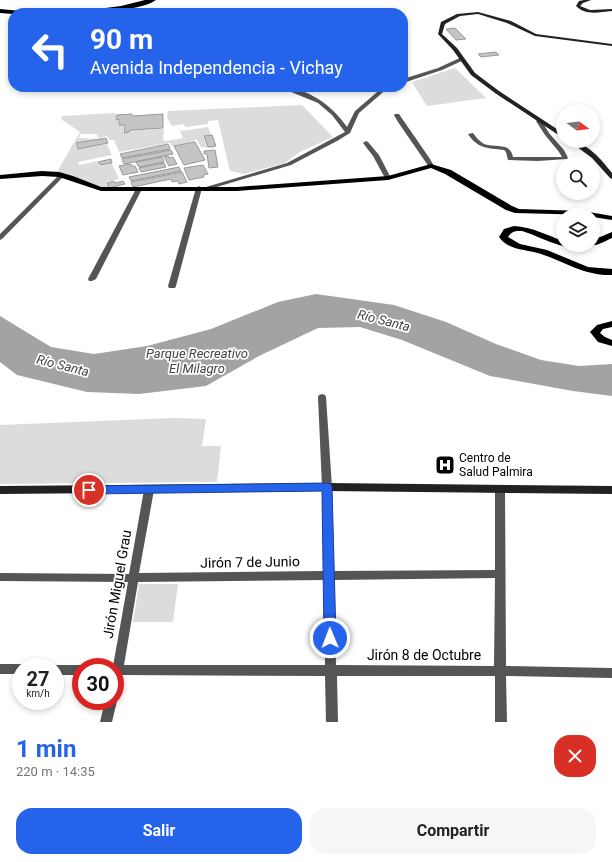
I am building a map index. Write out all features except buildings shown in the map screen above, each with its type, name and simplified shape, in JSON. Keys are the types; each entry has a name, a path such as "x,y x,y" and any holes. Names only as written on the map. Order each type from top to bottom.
{"highway":[{"path":"121,8 153,0"}],"main road":[{"path":"0,177 52,173 62,175 100,189 237,189 388,178 431,166 448,172 509,208 518,211 568,212 612,218"},
{"path":"556,241 520,228 511,229 505,233 503,237 506,241 514,245 543,252 586,270 598,273 612,272"},
{"path":"600,240 612,235"},
{"path":"612,324 600,327 595,332 597,337 612,343"}],"street":[{"path":"590,0 581,2 578,6 581,9 590,12 612,10"},
{"path":"556,132 473,74 456,49 442,37 440,30 443,23 446,20 459,15 471,13 486,15 502,19 528,33 543,37 612,46"},
{"path":"408,79 440,69 462,59"},
{"path":"296,92 319,100 335,114 348,132"},
{"path":"208,188 289,164 335,140 348,132 357,112 380,92"},
{"path":"397,115 431,166"},
{"path":"471,134 475,141 479,144 506,149 509,152 509,157 515,160 561,160 565,158 565,155 554,140 547,134 539,121"},
{"path":"366,143 376,155 388,178"},
{"path":"583,148 595,156 612,177"},
{"path":"0,238 62,175"},
{"path":"172,286 199,188"},
{"path":"92,279 139,189"},
{"path":"322,397 327,487 332,722"},
{"path":"0,490 149,490 327,487 612,490"},
{"path":"500,489 501,722"},
{"name":"Jirón Miguel Grau","path":"118,658 149,490"},
{"name":"Jirón 7 de Junio","path":"0,577 132,578 500,574"},
{"path":"0,669 12,669"},
{"name":"Jirón 8 de Octubre","path":"124,670 500,671 612,673"},
{"path":"106,722 109,710"}],"shaded area":[{"path":"455,68 486,98 427,106 412,82"},
{"path":"302,105 333,137 300,152 285,163 244,174 230,171 218,120 208,121 208,124 186,127 183,124 172,126 167,117 168,111"},
{"path":"115,113 115,120 118,120 118,125 124,125 123,133 131,133 131,130 164,129 163,140 166,141 183,138 179,129 182,131 208,127 211,135 203,136 207,147 214,146 214,148 201,147 196,139 193,142 172,146 170,143 119,152 114,140 109,140 107,136 98,138 97,134 80,134 79,138 96,139 75,143 77,149 107,144 112,155 78,162 79,165 97,161 99,166 112,164 119,179 106,182 108,188 57,172 80,132 61,119 62,116"},
{"path":"173,418 206,419 202,446 221,446 217,482 0,484 0,425"},
{"path":"139,584 178,584 173,622 133,622"}],"water":[{"name":"Parque Recreativo El Milagro","path":"316,294 394,305 446,322 496,344 541,360 579,366 612,364 612,396 573,391 490,376 402,340 360,327 318,328 259,356 206,386 139,394 87,392 17,375 0,362 0,316 51,347 94,354 147,346 211,329 278,302"}],"place":[{"name":"Centro de Salud Palmira","path":"445,465"}],"route":[{"path":"89,490 327,487 330,638"}],"water label":[{"name":"Río Santa","path":"384,320"},
{"name":"Río Santa","path":"63,365"}]}
